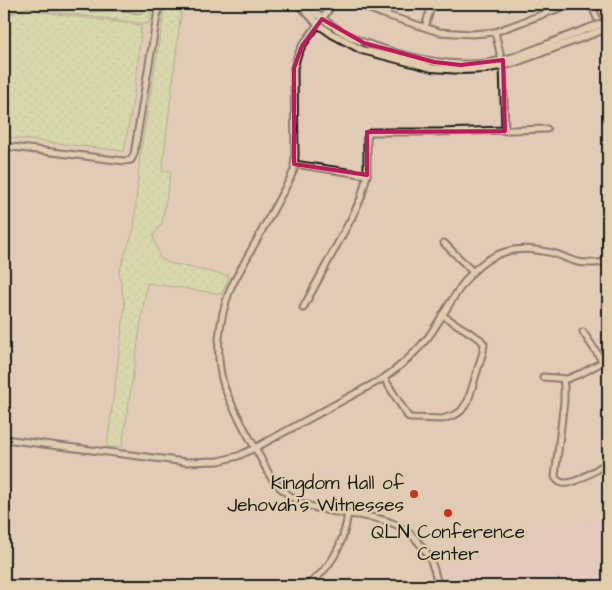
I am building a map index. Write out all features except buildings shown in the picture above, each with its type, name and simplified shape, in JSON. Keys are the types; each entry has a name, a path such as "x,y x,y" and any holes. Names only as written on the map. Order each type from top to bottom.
{"main road":[{"path":"299,4 337,37 362,50 432,68 461,70 485,68 503,63 580,31 608,22"},
{"path":"306,4 320,21"},
{"path":"503,63 513,64 608,28"}],"street":[{"path":"4,146 124,161 131,160 134,154 159,4"},
{"path":"333,4 302,46 297,56 294,68 294,170 231,287 225,303 220,332 219,362 224,384 233,407 276,484 284,492 307,506 379,518 410,534 430,558 438,586"},
{"path":"357,4 439,32 472,34 495,32 571,4"},
{"path":"425,27 432,4"},
{"path":"591,4 597,18"},
{"path":"495,32 503,63 505,130"},
{"path":"303,308 358,206 367,175 367,138 369,134 372,132 547,130"},
{"path":"294,164 367,175"},
{"path":"444,243 472,271"},
{"path":"4,440 186,462 212,462 230,459 255,448 384,378 401,366 417,351 472,271 484,261 498,254 528,249 551,252 580,262 608,262"},
{"path":"384,378 410,418 444,419 455,416 461,411 468,401 484,344 480,339 442,316"},
{"path":"543,378 563,379 582,374 606,360 583,332"},
{"path":"563,379 564,402 556,480 565,484 584,478 608,463"},
{"path":"305,586 311,583 326,568 334,557 341,543 348,514"}],"highlighted area":[{"path":"322,19 364,43 434,62 461,65 503,60 505,131 367,132 367,175 294,164 294,68 302,46"}],"shaded area":[{"path":"608,504 608,586 446,586 437,550 547,520 593,520"}],"green space":[{"path":"19,4 75,8 65,6 33,4 125,4 125,10 83,10 89,12 125,11 136,14 142,13 126,10 126,4 139,6 152,4 149,24 40,10 31,7 4,17 4,10"},
{"path":"164,4 182,4 162,171 171,171 162,223 153,236 160,258 169,263 229,276 222,294 147,283 122,447 107,447 125,306 119,272 134,229 140,155"},
{"path":"27,8 35,8 41,12 141,25 135,88 124,151 4,137 4,18"}],"waterway":[{"path":"4,9 20,4"},
{"path":"32,4 64,5 89,11 142,13"},
{"path":"125,10 126,4"},
{"path":"133,4 143,4"}],"place":[{"name":"Kingdom Hall of Jehovah's Witnesses","path":"414,494"},
{"name":"QLN Conference Center","path":"448,513"}]}
